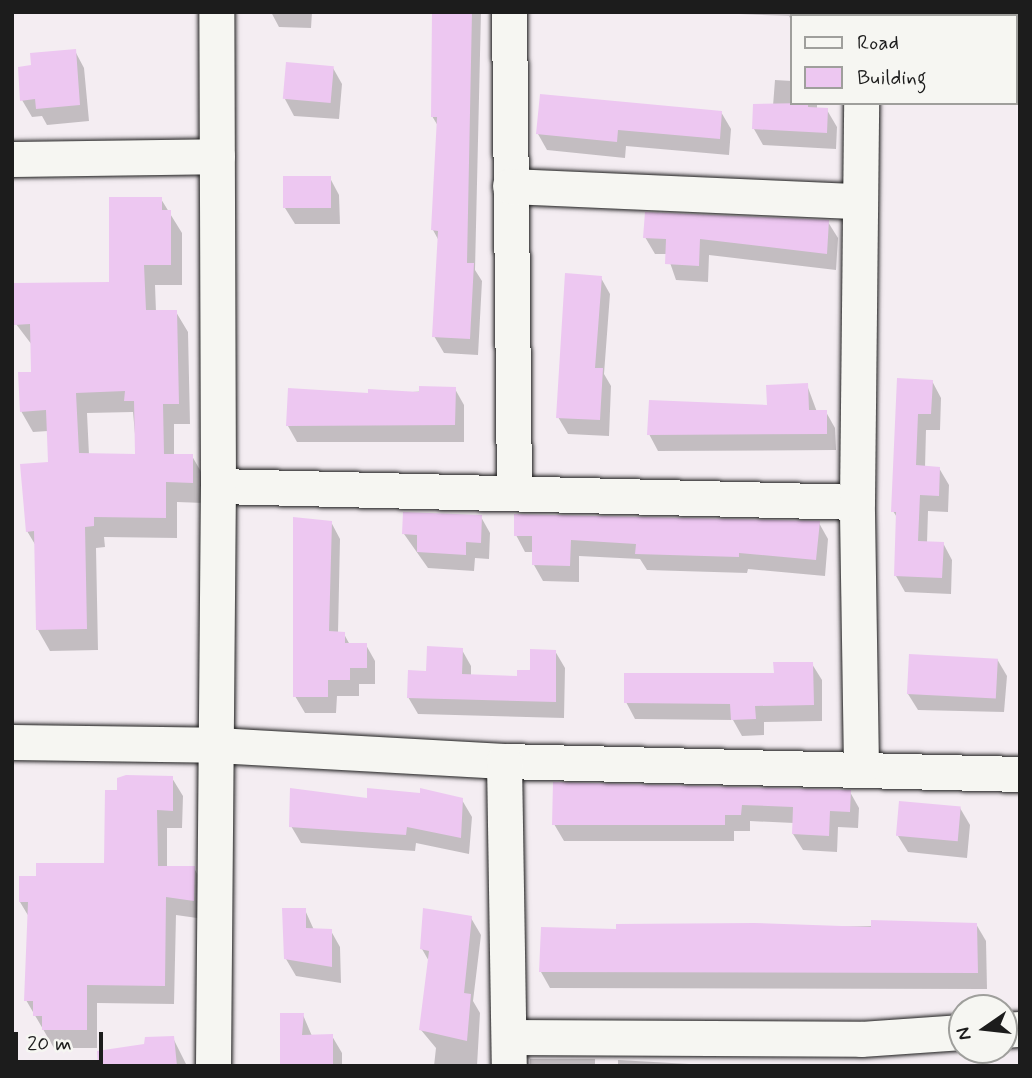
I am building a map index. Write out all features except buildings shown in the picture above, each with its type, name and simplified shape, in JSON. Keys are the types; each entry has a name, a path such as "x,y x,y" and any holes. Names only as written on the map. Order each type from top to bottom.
{"street":[{"path":"213,1066 218,486 216,12"},
{"path":"509,12 514,493"},
{"path":"861,767 857,502 862,105"},
{"path":"12,159 217,156"},
{"path":"510,186 859,201"},
{"path":"218,486 857,502"},
{"path":"12,742 216,745 504,761 861,767 1020,774"},
{"path":"504,761 509,1051 860,1052 948,1035"}]}
